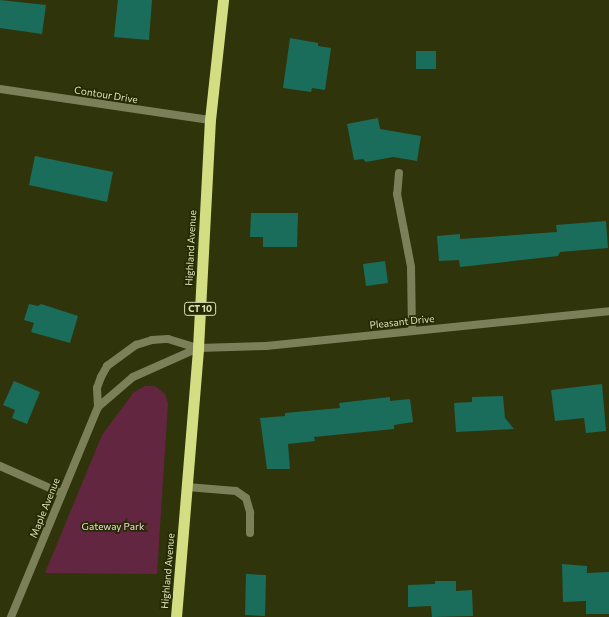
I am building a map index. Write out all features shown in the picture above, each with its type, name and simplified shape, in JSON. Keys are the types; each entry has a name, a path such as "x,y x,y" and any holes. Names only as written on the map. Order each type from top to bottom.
{"highway":[{"name":"Highland Avenue","path":"176,617 198,348 210,120 223,0"}],"street":[{"name":"Contour Drive","path":"0,89 210,120"},
{"path":"399,173 397,194 411,267 412,330"},
{"name":"Pleasant Drive","path":"198,348 266,346 412,330 609,312"},
{"name":"Maple Avenue","path":"11,617 98,407 97,388 101,377 108,366 136,345 152,340 168,339 198,348"},
{"name":"Maple Avenue","path":"98,407 133,377 198,348"},
{"path":"0,466 62,493"},
{"path":"187,487 236,491 246,498 250,512 250,533"}],"green space":[{"name":"Gateway Park","path":"145,386 155,386 165,394 168,403 157,574 45,573 102,435 134,392"}],"building":[{"path":"0,0 46,5 42,34 0,28"},
{"path":"118,0 152,0 149,40 114,37"},
{"path":"290,38 318,43 318,46 331,48 325,90 312,88 311,92 283,88"},
{"path":"416,51 436,51 436,69 416,69"},
{"path":"378,118 380,129 421,136 417,161 393,157 366,162 363,159 354,160 347,124"},
{"path":"35,156 113,172 107,202 29,185"},
{"path":"251,213 298,213 297,247 263,247 263,237 250,237"},
{"path":"606,221 608,248 560,252 558,256 460,267 459,260 439,261 437,236 460,234 460,239 557,232 556,225"},
{"path":"385,261 388,283 366,286 363,264"},
{"path":"29,304 38,306 41,304 78,316 70,343 31,332 34,323 24,320"},
{"path":"14,381 40,392 27,424 12,418 15,410 3,405"},
{"path":"602,384 606,431 586,433 584,418 555,421 551,390"},
{"path":"503,396 505,418 514,429 456,432 454,403 472,402 472,397"},
{"path":"390,397 390,401 410,399 413,422 394,425 394,429 314,437 315,441 288,444 290,469 267,469 260,418 285,416 285,413 340,408 339,403"},
{"path":"562,564 587,566 587,573 609,572 609,614 586,614 586,601 563,602"},
{"path":"246,574 266,575 265,616 245,615"},
{"path":"435,581 456,581 456,591 472,590 473,616 432,617 431,606 408,607 408,585 435,584"}]}
